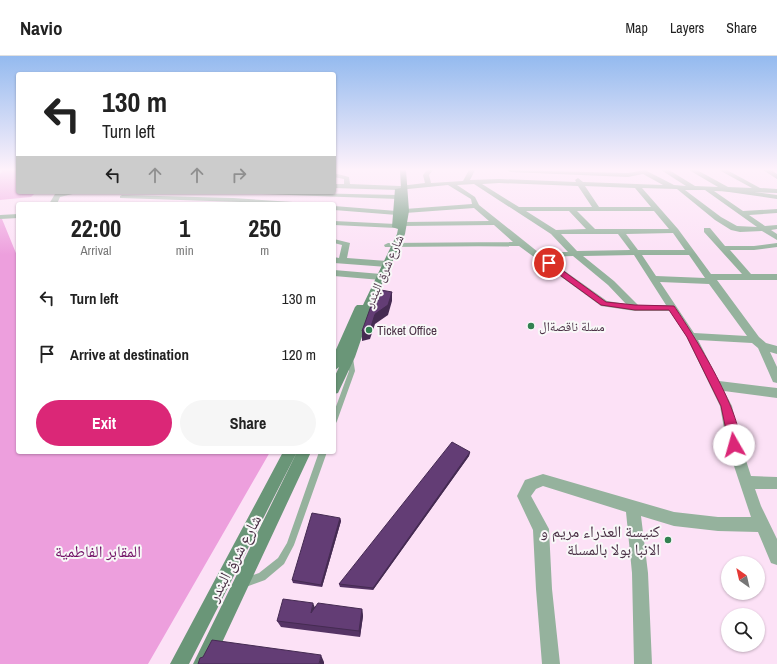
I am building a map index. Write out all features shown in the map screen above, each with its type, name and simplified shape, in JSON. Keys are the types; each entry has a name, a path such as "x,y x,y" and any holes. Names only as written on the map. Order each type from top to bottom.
{"main road":[{"name":"شارع شرق البندر","path":"337,370 400,225 400,198"},
{"name":"شارع شرق البندر","path":"337,370 350,357 350,340"},
{"name":"شارع شرق البندر","path":"179,664 289,454"},
{"name":"شارع شرق البندر","path":"202,664 303,454"}],"street":[{"path":"132,198 232,202"},
{"path":"473,198 476,206 521,244 604,304 635,308 672,308"},
{"path":"500,198 554,232 574,253 611,283 635,308"},
{"path":"590,198 596,208"},
{"path":"648,198 675,231 758,343 777,378"},
{"path":"690,198 726,224 736,229 777,227"},
{"path":"720,198 777,238"},
{"path":"336,208 401,212 476,206"},
{"path":"570,208 592,231"},
{"path":"516,209 657,209"},
{"path":"741,213 777,211"},
{"path":"0,217 16,216"},
{"path":"336,223 400,225 496,223"},
{"path":"707,230 749,277"},
{"path":"620,231 636,252 691,336 714,385 726,406 734,445 746,482 762,525 777,557"},
{"path":"554,232 675,231"},
{"path":"336,241 346,243 338,260 383,264"},
{"path":"392,245 521,244"},
{"path":"724,248 754,248 777,245"},
{"path":"537,255 636,252 691,253"},
{"path":"336,273 377,277"},
{"path":"653,279 777,277"},
{"path":"691,336 758,343 777,350"},
{"path":"714,385 777,393"},
{"path":"551,664 544,589 541,529 527,505 524,496 526,488 534,482 543,480 674,519 718,524 762,525"},
{"path":"746,482 777,482"},
{"path":"633,508 640,573 643,664"}],"lane":[{"path":"336,415 352,371 350,357"},
{"path":"240,584 262,577 281,561 290,545 322,454"}],"green space":[{"path":"0,198 17,198 0,200"},
{"name":"المقابر الفاطمية","path":"0,219 2,219 16,253 16,454 269,454 148,664 0,664"}],"building":[{"path":"381,290 392,292 388,305 375,314 370,330 362,331 376,292 380,292"},
{"path":"452,442 470,452 373,588 339,584"},
{"path":"312,513 340,518 321,585 292,580"},
{"path":"283,599 313,603 311,613 318,603 362,609 359,631 277,621"},
{"path":"212,640 321,655 319,664 198,664 200,658 203,657"}],"place":[{"name":"مسلة ناقصةال","path":"531,326"},
{"name":"Ticket Office","path":"369,330"},
{"name":"كنيسة العذراء مريم و الانبا بولا بالمسلة","path":"668,540"}],"route":[{"path":"549,263 604,304 635,308 672,308 691,336 714,385 726,406 734,445"}]}
